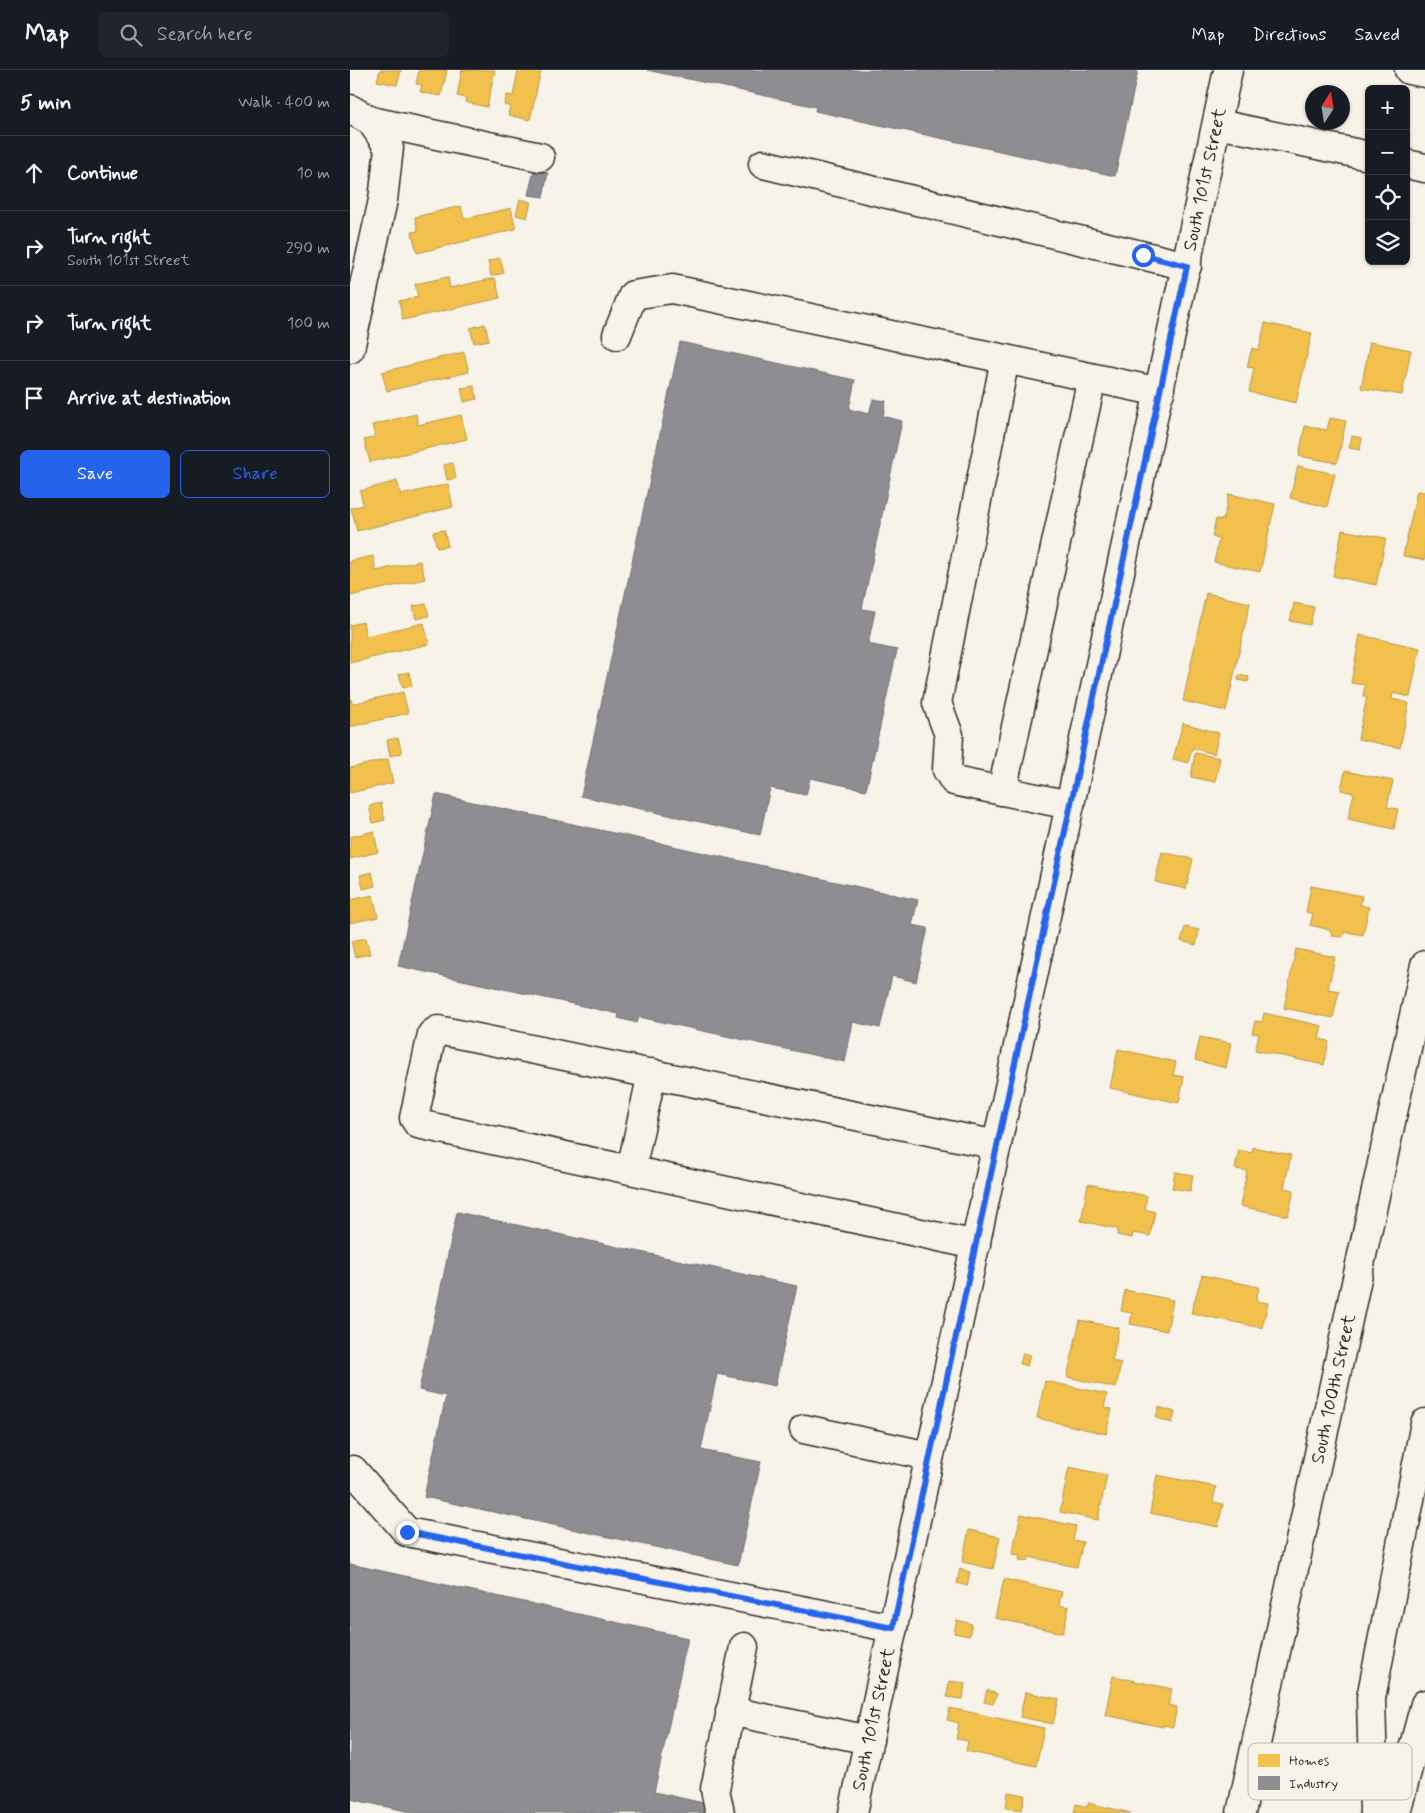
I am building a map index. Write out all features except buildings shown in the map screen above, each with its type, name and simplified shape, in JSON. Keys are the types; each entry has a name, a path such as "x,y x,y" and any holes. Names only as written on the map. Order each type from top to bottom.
{"main road":[{"name":"South 101st Street","path":"853,1813 1218,124 1228,70"},
{"path":"1409,70 1425,73"},
{"path":"361,115 540,157"},
{"path":"350,349 383,200 389,148 361,115"},
{"path":"1218,124 1365,155"},
{"path":"763,164 1187,266"},
{"path":"1410,165 1425,168"},
{"path":"617,335 633,295 672,289 1160,392"},
{"path":"1005,359 937,703 949,735 947,770 954,781 1070,805"},
{"path":"1002,791 1092,378"},
{"name":"South 100th Street","path":"1255,1743 1425,966"},
{"path":"976,1245 418,1124 414,1118 432,1034 438,1030 997,1145"},
{"path":"631,1170 652,1073"},
{"path":"1372,1743 1371,1698 1425,1423"},
{"path":"804,1429 929,1456"},
{"path":"353,1470 407,1532 893,1628"},
{"path":"720,1813 715,1789 744,1648"},
{"path":"1412,1753 1425,1704"},
{"path":"730,1711 869,1740"},
{"name":"South 100th Street","path":"1240,1813 1248,1776"},
{"path":"1374,1800 1374,1813"},
{"path":"1396,1813 1399,1800"}],"route":[{"path":"407,1532 893,1628 1187,266 1143,255"}]}
